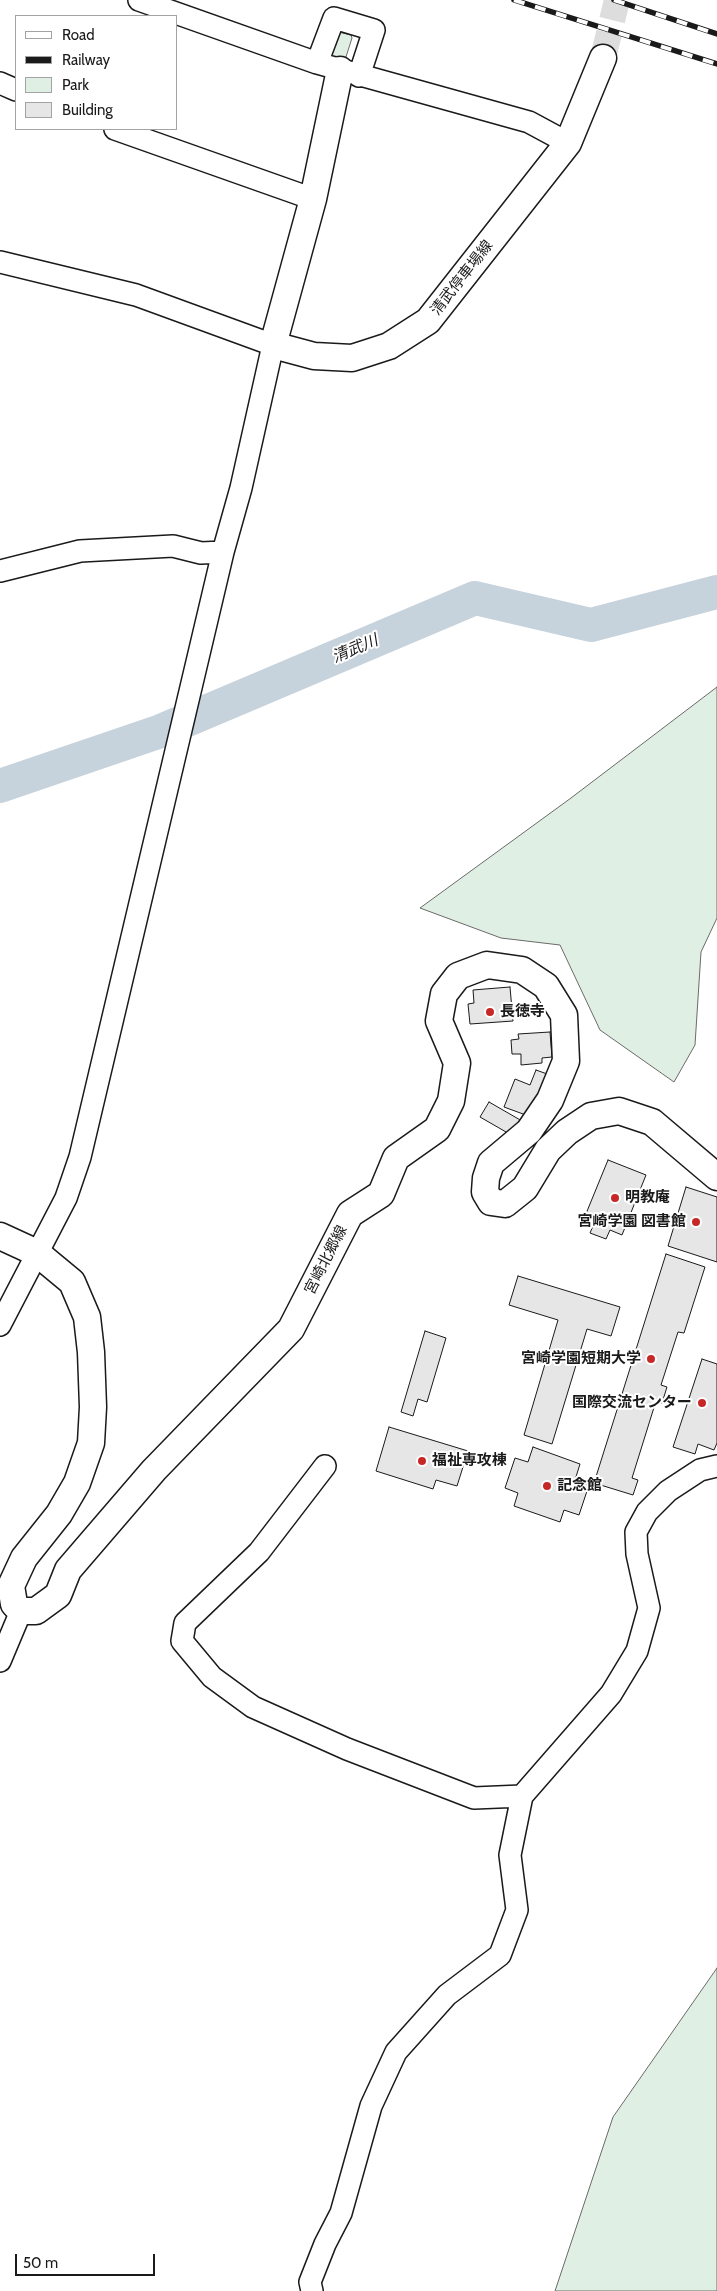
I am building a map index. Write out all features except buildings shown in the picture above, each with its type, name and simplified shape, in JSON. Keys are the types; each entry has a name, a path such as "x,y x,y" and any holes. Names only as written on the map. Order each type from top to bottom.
{"main road":[{"name":"清武停車場線","path":"273,345 314,356 352,358 389,346 428,321 568,143 603,58"},
{"path":"273,345 314,199 339,70"},
{"name":"宮崎北郷線","path":"21,1611 36,1611 58,1595 68,1570 88,1545 154,1470 291,1329 350,1214 380,1194 396,1158 437,1129 451,1101 457,1063 439,1021 444,994 458,976 486,965 522,970 546,986 564,1015 566,1061 550,1100 529,1131 491,1163 486,1178 485,1192 491,1202 505,1204 525,1188 548,1150 567,1132 590,1116 620,1111 652,1122 717,1177"},
{"path":"0,1236 37,1253 72,1282 87,1317 93,1407 91,1443 77,1483 59,1514 24,1558 12,1586 14,1604 21,1611"}],"street":[{"path":"139,0 339,70 529,122 568,143"},
{"path":"0,83 15,90"},
{"path":"118,130 314,199"},
{"path":"0,262 136,295 273,345 241,488 216,581 80,1157 66,1198 0,1325"},
{"path":"0,571 80,552 173,546 201,553 223,552"},
{"path":"324,1466 259,1552 185,1623 182,1641 212,1677 261,1711 347,1748 474,1798 522,1796"},
{"path":"312,2291 310,2282 324,2244 341,2213 370,2106 396,2052 447,1995 500,1955 517,1910 510,1855 522,1796 611,1694 637,1651 648,1608 637,1554 636,1532 647,1512 668,1491 700,1470 717,1466"},
{"path":"0,1661 21,1611"}],"green space":[{"path":"338,32 351,35 352,38 345,60 328,57"},
{"path":"717,687 717,918 701,952 695,1045 674,1082 600,1030 560,945 501,938 420,908 571,798"},
{"path":"717,1968 717,2291 555,2291 613,2117"}],"waterway":[{"name":"清武川","path":"0,786 161,731 475,598 591,625 717,592"}],"tunnel":[{"path":"603,58 617,0"}],"railway":[{"path":"514,0 717,64"},
{"path":"614,0 717,34"}],"place":[{"name":"長徳寺","path":"490,1012"},
{"name":"明教庵","path":"615,1198"},
{"name":"宮崎学園 図書館","path":"696,1222"},
{"name":"宮崎学園短期大学","path":"651,1359"},
{"name":"国際交流センター","path":"702,1403"},
{"name":"福祉専攻棟","path":"422,1461"},
{"name":"記念館","path":"547,1486"}]}
